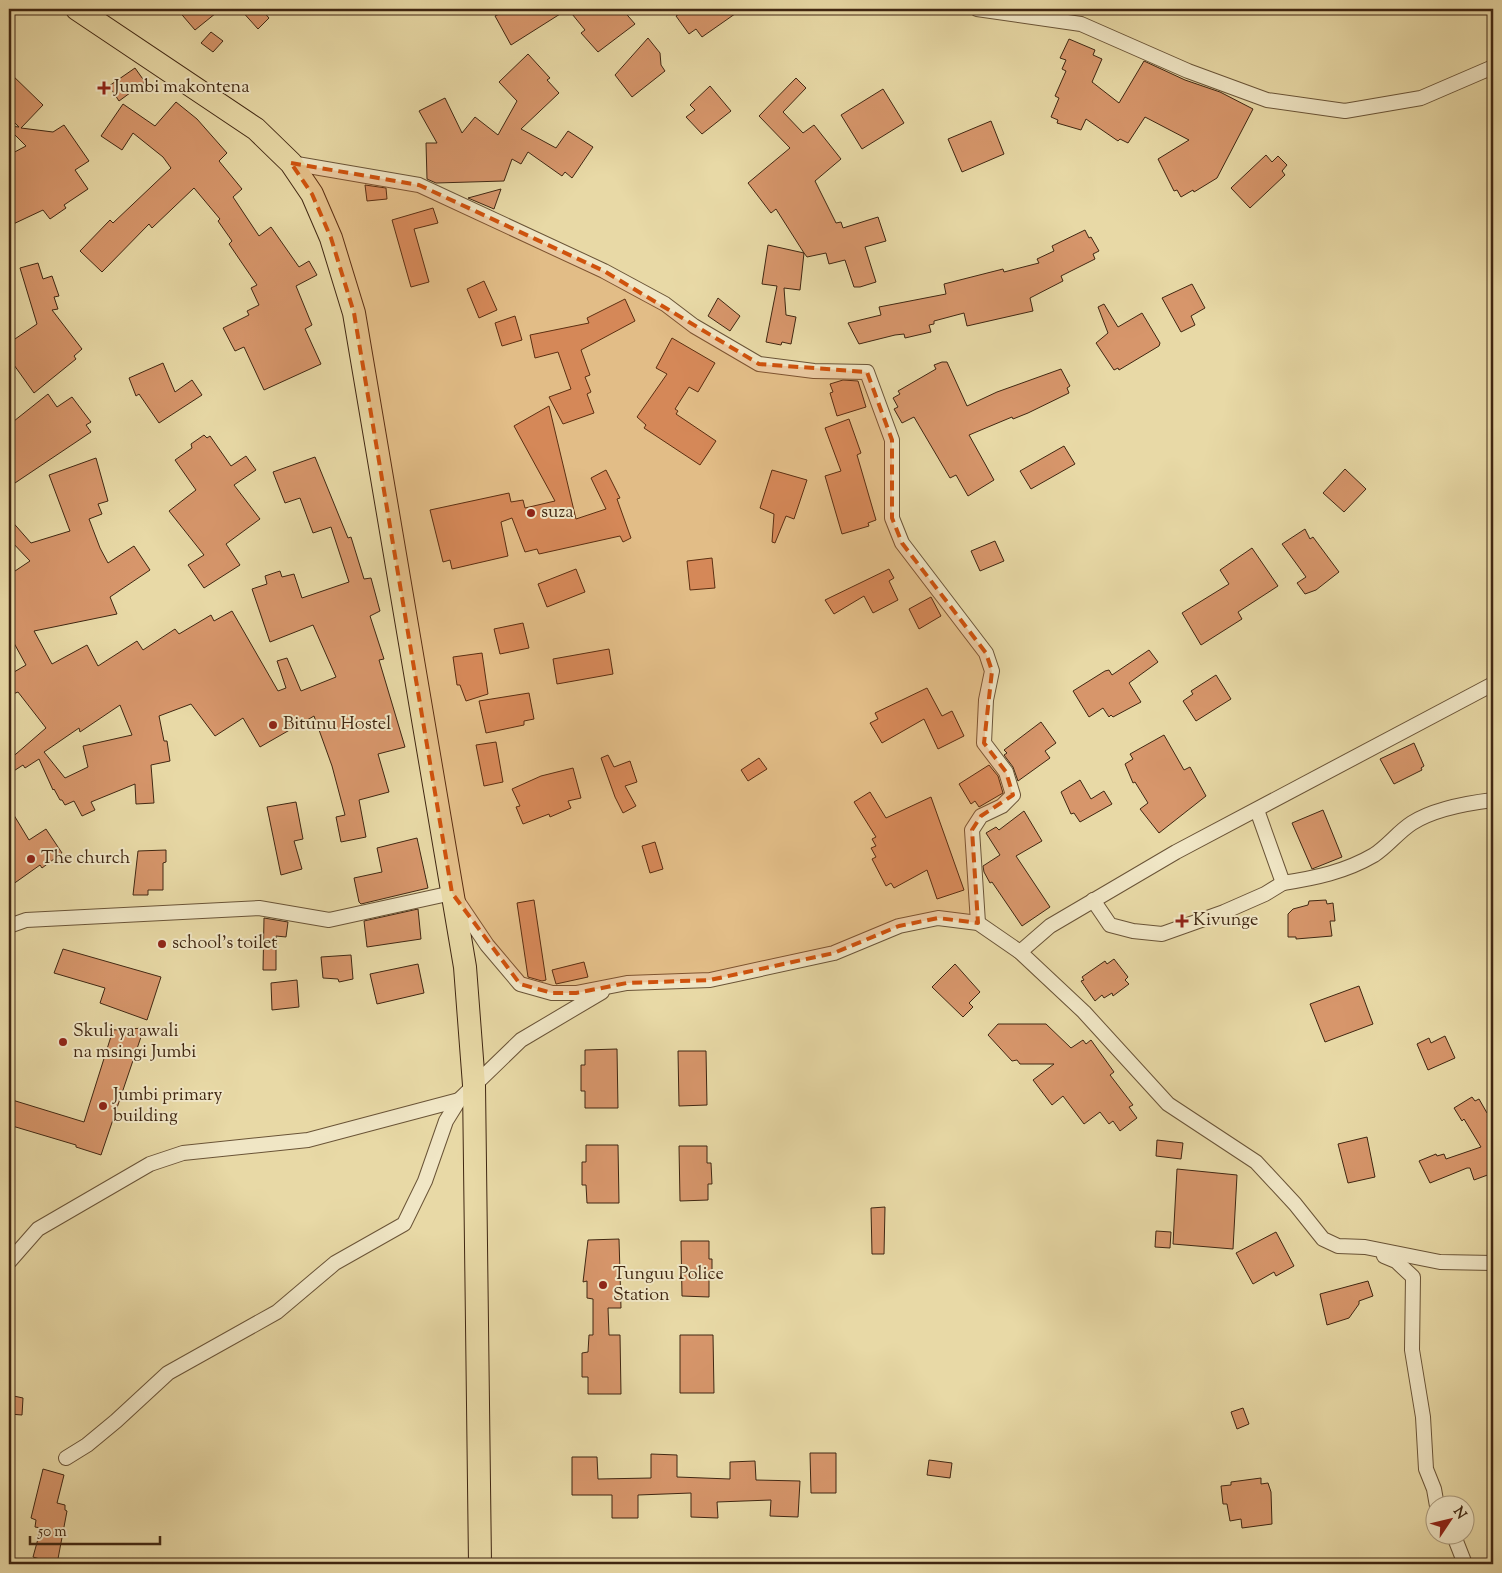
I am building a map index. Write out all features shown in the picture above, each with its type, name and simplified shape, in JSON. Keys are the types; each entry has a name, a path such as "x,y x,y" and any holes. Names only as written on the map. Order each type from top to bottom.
{"main road":[{"path":"77,9 256,129 292,163 312,194 331,238 354,313 465,967 480,1564"}],"street":[{"path":"977,9 1081,24 1188,71 1267,100 1346,111 1421,98 1493,67"},
{"path":"292,163 419,185 604,271 665,304 694,326 759,364 814,371 867,372 892,440 892,518 902,542 986,653 992,671 986,700 984,743 1006,772 1014,795 1002,806 981,816 972,830 978,923"},
{"path":"1020,952 1050,926 1176,852 1493,684"},
{"path":"1093,900 1110,925 1133,931 1162,934 1224,912 1265,894 1283,883 1324,876 1342,870 1375,854 1413,822 1437,812 1493,800"},
{"path":"1257,810 1283,883"},
{"path":"9,926 26,920 259,908 329,920 452,893 487,945 520,984 552,993 576,993 627,983 710,980 834,953 899,926 938,918 978,923 1020,952 1084,1012 1168,1104 1256,1162 1295,1204 1323,1239 1338,1246 1365,1247 1440,1262 1493,1263"},
{"path":"66,1458 87,1445 116,1421 168,1373 277,1312 335,1263 404,1224 425,1181 446,1121 467,1093 522,1040 597,994 627,983"},
{"path":"9,1262 38,1229 150,1164 183,1153 308,1140 467,1093"},
{"path":"1365,1247 1396,1261 1413,1277 1412,1350 1423,1418 1426,1469 1435,1496"},
{"path":"1458,1546 1465,1564"}],"highlighted area":[{"path":"291,163 419,185 604,271 759,364 867,372 892,440 892,518 902,543 986,653 992,671 984,743 1006,772 1013,795 981,816 972,830 978,923 938,918 899,926 834,953 710,980 627,983 576,993 552,993 520,984 452,893 354,313 331,238 312,194"}],"building":[{"path":"177,9 221,9 195,30"},
{"path":"240,9 261,9 269,18 258,29"},
{"path":"509,9 568,9 511,45 495,16"},
{"path":"568,9 622,9 635,24 598,52 581,33 585,30"},
{"path":"687,9 742,9 702,37 696,29 689,34 676,16"},
{"path":"211,32 223,41 213,52 201,43"},
{"path":"648,38 660,53 661,65 665,71 632,97 615,75"},
{"path":"1069,39 1095,50 1093,55 1102,59 1092,82 1119,103 1144,61 1185,80 1220,92 1253,109 1217,178 1194,192 1193,190 1181,197 1177,190 1174,191 1158,159 1189,140 1145,117 1128,143 1120,139 1118,141 1086,119 1081,130 1057,123 1058,120 1051,117 1059,98 1055,96 1066,71 1062,69 1066,60 1060,58"},
{"path":"528,54 550,78 547,80 559,93 521,129 556,148 568,131 593,147 572,178 565,172 562,176 528,152 521,164 512,159 504,181 436,183 427,179 426,143 437,143 419,111 445,98 462,133 475,117 498,135 517,101 499,82"},
{"path":"135,68 145,82 119,101 109,86"},
{"path":"9,72 43,105 21,128 53,132 64,125 89,161 75,170 88,189 64,205 66,208 50,219 43,210 9,226 9,155 26,146 9,129 9,126 19,127 9,117"},
{"path":"796,78 806,88 783,112 803,133 814,125 841,159 815,181 836,223 841,222 843,228 878,217 886,241 865,247 876,282 854,287 845,260 829,264 826,253 807,257 776,209 771,213 748,183 790,148 759,116"},
{"path":"710,86 731,111 702,134 686,117 695,110 690,105"},
{"path":"883,89 904,123 862,149 841,115"},
{"path":"176,102 197,119 227,153 219,161 242,189 233,197 259,236 271,227 299,267 309,261 317,275 296,286 312,325 305,329 321,364 264,390 244,347 235,351 223,328 249,315 247,311 259,305 251,288 257,285 229,244 232,241 218,221 220,219 194,188 152,228 149,224 102,272 80,251 110,220 113,223 171,168 163,157 133,133 122,150 101,136 123,104 155,126"},
{"path":"991,121 1004,154 962,172 948,139"},
{"path":"1266,155 1272,162 1278,156 1287,165 1282,171 1285,175 1250,208 1231,188"},
{"path":"365,185 386,188 387,199 367,201"},
{"path":"501,189 494,209 468,198"},
{"path":"433,208 438,223 414,229 429,282 411,287 392,220"},
{"path":"1085,230 1099,251 1093,254 1095,259 1061,276 1063,281 1030,298 1033,311 967,326 964,313 934,321 934,324 929,325 931,332 905,338 904,334 895,335 859,344 848,323 881,315 879,307 946,294 944,284 1003,269 1004,272 1039,263 1037,259 1054,251 1052,246"},
{"path":"768,245 804,253 800,290 784,288 786,315 796,317 791,344 782,342 781,345 766,342 777,286 762,284"},
{"path":"38,263 43,279 52,276 59,296 54,297 58,309 52,310 82,349 74,356 76,359 34,393 9,358 9,343 37,324 20,268"},
{"path":"484,281 497,310 479,318 467,289"},
{"path":"1192,284 1205,308 1191,316 1195,325 1181,332 1162,298"},
{"path":"718,298 740,316 730,331 708,316"},
{"path":"625,299 635,321 581,350 590,375 585,377 591,392 587,394 594,413 563,424 549,397 571,389 558,352 535,358 530,335 589,323 587,318"},
{"path":"1104,304 1118,327 1142,313 1160,343 1159,346 1119,370 1118,368 1114,370 1096,343 1108,333 1098,307"},
{"path":"515,316 522,340 502,346 495,323"},
{"path":"672,338 715,363 698,392 689,387 675,409 678,411 676,414 716,441 700,465 644,428 646,425 637,417 667,374 656,368"},
{"path":"947,362 967,406 997,392 1061,369 1070,386 1067,388 1069,393 1028,413 1013,419 1012,417 969,435 994,480 968,496 956,475 950,478 914,417 902,423 894,409 898,407 893,398 900,394 898,391 936,369 934,365"},
{"path":"163,363 175,392 192,380 202,395 159,423 139,394 136,396 129,378"},
{"path":"843,380 858,381 866,407 837,416 830,393 833,392 830,384"},
{"path":"48,394 57,407 72,397 91,422 86,425 91,432 9,487 9,425"},
{"path":"549,406 576,519 606,509 591,478 606,470 620,498 617,499 631,538 623,542 620,536 539,554 537,549 525,552 512,518 501,522 508,556 452,569 450,560 443,562 430,510 509,493 511,502 523,500 525,508 555,501 514,426"},
{"path":"849,419 861,453 857,455 876,520 868,523 869,526 842,534 825,476 841,471 825,428"},
{"path":"204,435 207,438 210,436 231,466 246,456 256,470 234,485 260,519 226,544 240,565 204,588 188,565 204,555 169,511 196,490 175,460 192,448 191,444"},
{"path":"1064,446 1075,464 1031,489 1020,471"},
{"path":"315,457 348,538 351,537 364,579 371,578 380,611 370,616 384,659 379,660 405,747 378,754 389,792 359,800 366,837 341,842 336,817 345,815 332,766 314,716 260,747 243,718 215,736 191,704 159,716 164,741 167,741 170,761 151,765 154,803 136,804 135,784 91,802 95,810 82,816 74,801 65,805 60,800 53,790 39,759 25,768 23,765 9,774 9,760 46,728 18,692 13,694 9,686 9,675 26,665 9,634 9,575 30,561 9,539 9,518 31,543 70,531 49,475 96,458 108,501 98,504 102,514 89,519 100,548 108,563 134,546 150,570 110,597 117,614 34,631 52,664 87,645 98,666 137,641 143,650 175,629 179,634 211,615 214,621 232,611 278,691 286,688 277,661 287,658 301,691 336,677 313,625 270,642 252,589 267,584 265,576 280,571 282,577 294,574 302,598 349,582 331,527 313,533 300,498 285,503 273,472","holes":["120,705 132,735 83,746 88,767 65,778 44,752 79,728 80,732"]},
{"path":"1345,469 1366,489 1344,512 1323,493"},
{"path":"772,470 807,480 794,519 786,516 775,543 772,542 774,514 760,508"},
{"path":"1305,529 1310,539 1313,537 1339,572 1316,590 1305,594 1297,583 1306,577 1282,544"},
{"path":"995,541 1004,561 980,571 971,551"},
{"path":"1252,548 1278,586 1238,612 1242,619 1201,645 1182,613 1229,584 1220,570"},
{"path":"712,558 715,588 690,590 687,561"},
{"path":"576,569 585,592 547,607 538,584"},
{"path":"889,569 894,578 889,581 898,600 873,613 864,596 834,614 825,600"},
{"path":"931,597 941,616 919,629 909,609"},
{"path":"523,623 529,648 500,654 494,629"},
{"path":"609,649 613,674 557,684 553,659"},
{"path":"1149,650 1158,662 1129,683 1141,702 1113,717 1111,715 1109,717 1103,708 1089,717 1073,691 1105,671 1109,670 1112,675"},
{"path":"482,653 488,694 466,701 460,685 457,685 453,657"},
{"path":"1216,675 1231,699 1196,721 1183,701 1193,694 1191,691"},
{"path":"927,688 942,716 952,711 964,736 938,749 924,719 882,743 870,723 878,719 875,713"},
{"path":"529,693 534,719 524,721 524,725 486,733 479,701"},
{"path":"1041,722 1056,743 1045,751 1050,758 1018,781 1013,767 1004,755 1007,753 1004,750"},
{"path":"1164,735 1184,770 1190,767 1206,796 1159,833 1140,809 1148,803 1135,782 1133,783 1125,764 1133,759 1130,754"},
{"path":"496,742 503,782 484,786 476,745"},
{"path":"1414,743 1424,766 1421,768 1422,770 1394,784 1380,759"},
{"path":"608,755 614,767 630,761 637,782 625,786 636,806 623,813 601,758"},
{"path":"759,758 767,769 748,781 741,770"},
{"path":"989,765 998,776 1003,793 979,807 975,801 971,804 959,784"},
{"path":"573,768 581,798 568,801 571,808 550,817 549,814 523,824 516,807 520,806 512,789 541,776"},
{"path":"1080,780 1091,799 1104,791 1112,804 1080,822 1074,813 1071,814 1061,792"},
{"path":"870,792 886,818 931,797 964,890 937,899 927,870 894,888 891,883 886,886 872,859 876,857 871,848 876,846 872,839 876,837 854,802"},
{"path":"296,802 303,839 294,841 302,869 281,875 267,807"},
{"name":"The church","path":"9,807 29,840 46,829 62,853 42,868 40,865 9,887"},
{"path":"1323,810 1342,857 1312,869 1292,823"},
{"path":"1024,811 1042,841 1016,856 1050,907 1022,926 992,882 990,883 983,866 1000,855 986,833 996,827 999,830"},
{"path":"417,838 428,888 361,904 354,878 382,872 377,848"},
{"path":"655,842 663,869 650,873 642,846"},
{"path":"166,850 166,862 163,863 163,890 148,890 148,895 133,895 138,851"},
{"path":"534,900 546,980 542,981 528,977 517,903"},
{"path":"1326,900 1327,904 1333,903 1335,921 1330,921 1332,936 1296,939 1296,937 1288,937 1288,914 1293,909 1308,905 1309,901"},
{"path":"418,909 421,939 367,947 364,921"},
{"path":"264,918 288,922 286,937 276,936 276,970 263,970"},
{"path":"63,949 161,977 147,1020 100,1003 105,988 54,973"},
{"path":"351,955 353,979 339,982 338,979 323,978 321,957"},
{"path":"1114,959 1128,977 1125,980 1129,984 1113,996 1112,993 1104,998 1102,995 1095,1001 1081,981 1084,980 1082,977 1105,961 1107,964"},
{"path":"584,962 588,977 556,984 552,970"},
{"path":"418,964 424,993 377,1004 370,974"},
{"path":"955,964 980,992 969,1003 973,1007 963,1017 932,987"},
{"path":"297,980 299,1007 272,1010 271,983"},
{"path":"1359,986 1373,1024 1325,1042 1310,1004"},
{"path":"998,1024 1046,1024 1071,1048 1083,1040 1086,1044 1091,1040 1114,1072 1110,1075 1133,1105 1129,1107 1137,1118 1120,1131 1113,1121 1109,1124 1100,1112 1084,1124 1063,1096 1052,1105 1033,1080 1054,1064 1020,1064 1017,1060 1012,1061 988,1035"},
{"path":"144,1028 101,1155 76,1147 76,1145 9,1125 9,1099 84,1122 113,1030"},
{"path":"1445,1036 1455,1058 1428,1070 1417,1044 1429,1038 1431,1043"},
{"path":"617,1049 618,1108 585,1108 585,1091 581,1091 581,1065 585,1065 585,1050"},
{"path":"678,1051 706,1051 707,1105 679,1106"},
{"path":"1472,1097 1475,1101 1479,1099 1487,1113 1493,1110 1493,1173 1474,1180 1470,1168 1467,1168 1430,1183 1419,1161 1436,1154 1437,1156 1444,1154 1446,1159 1481,1147 1464,1119 1462,1121 1454,1108"},
{"path":"1367,1137 1375,1177 1348,1183 1338,1144"},
{"path":"1157,1140 1183,1143 1181,1159 1156,1156"},
{"path":"586,1145 618,1145 619,1203 587,1203 586,1185 582,1185 582,1162 586,1162"},
{"path":"679,1146 707,1146 707,1163 711,1163 712,1184 708,1184 708,1200 680,1201"},
{"path":"1177,1169 1237,1175 1233,1249 1173,1244"},
{"path":"885,1207 884,1254 872,1254 871,1208"},
{"path":"1156,1231 1171,1232 1170,1248 1155,1247"},
{"path":"1276,1232 1294,1266 1276,1276 1274,1272 1253,1284 1236,1253"},
{"path":"619,1239 621,1308 608,1308 609,1335 620,1335 621,1394 588,1394 588,1377 582,1377 582,1353 588,1352 589,1335 593,1335 593,1299 587,1298 587,1281 583,1282 588,1240"},
{"path":"681,1241 709,1241 709,1259 712,1259 712,1279 709,1279 709,1297 682,1296"},
{"path":"1368,1281 1373,1296 1359,1301 1359,1304 1349,1318 1327,1325 1320,1294"},
{"path":"680,1335 713,1335 714,1393 680,1393"},
{"path":"9,1395 23,1398 22,1415 9,1414"},
{"path":"1243,1408 1249,1424 1237,1429 1231,1412"},
{"path":"810,1453 836,1453 836,1493 811,1493"},
{"path":"651,1454 677,1455 677,1477 730,1479 730,1462 755,1461 756,1480 800,1481 798,1517 770,1516 771,1500 717,1502 718,1518 691,1517 691,1493 638,1495 638,1518 612,1518 612,1495 572,1495 572,1457 597,1457 598,1479 651,1478"},
{"path":"929,1460 952,1463 950,1478 927,1475"},
{"path":"43,1469 64,1475 57,1503 65,1505 65,1510 67,1511 57,1564 33,1557 41,1528 35,1527 36,1520 31,1518"},
{"path":"1261,1478 1261,1484 1268,1483 1271,1492 1272,1524 1242,1528 1241,1519 1230,1521 1227,1504 1223,1504 1221,1486 1231,1485 1231,1482"}],"place":[{"name":"Jumbi makontena","path":"104,88"},
{"name":"suza","path":"531,513"},
{"name":"Bitunu Hostel","path":"273,725"},
{"name":"The church","path":"31,859"},
{"name":"Kivunge","path":"1182,921"},
{"name":"school's toilet","path":"162,944"},
{"name":"Skuli ya awali na msingi Jumbi","path":"63,1042"},
{"name":"Jumbi primary building","path":"103,1106"},
{"name":"Tunguu Police Station","path":"603,1285"}]}
